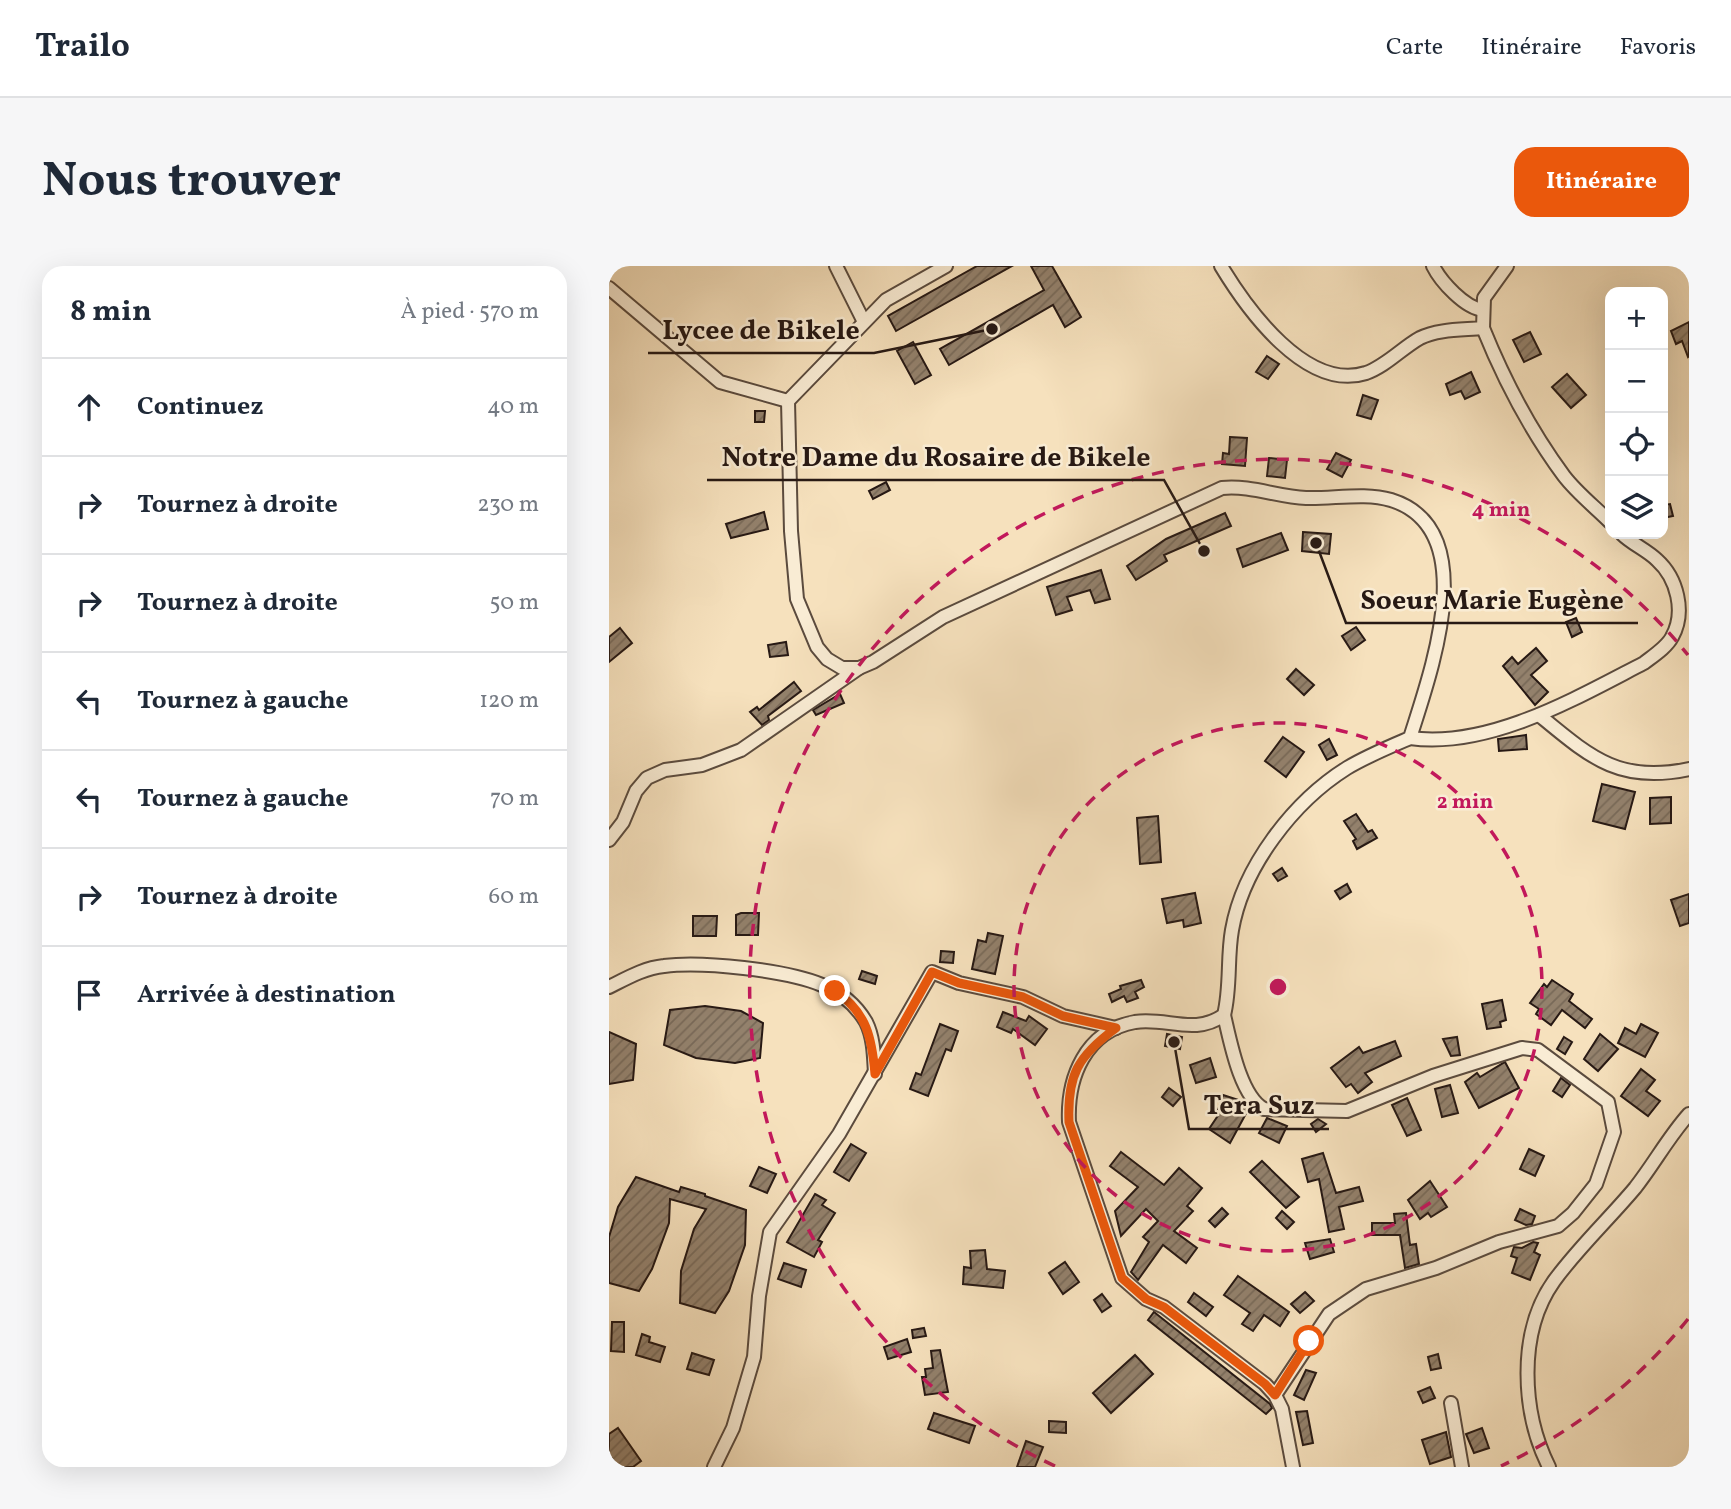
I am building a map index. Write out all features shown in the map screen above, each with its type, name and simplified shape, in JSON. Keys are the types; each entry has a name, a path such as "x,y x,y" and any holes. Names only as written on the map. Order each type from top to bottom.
{"street":[{"path":"836,266 863,322"},
{"path":"859,668 842,668 827,659 813,638 797,599 791,531 788,401 887,300 946,266"},
{"path":"1221,266 1259,321 1301,360 1340,374 1365,373 1420,339 1437,332 1483,328"},
{"path":"1433,266 1462,300 1475,309 1483,310"},
{"path":"1507,266 1489,287 1483,310 1483,328 1506,385 1542,443 1566,478 1605,517"},
{"path":"609,288 720,382 788,401"},
{"path":"609,840 623,822 636,791 647,778 665,770 702,765 741,750 859,668 943,617 1222,488 1238,486 1304,498 1392,500 1413,512 1430,529 1441,547 1445,568 1438,628 1410,738"},
{"path":"1275,1395 1329,1314 1366,1289 1436,1268 1499,1242 1558,1226 1573,1213 1596,1184 1608,1157 1614,1132 1608,1102 1538,1050 1523,1048 1433,1076 1347,1111 1264,1109 1257,1105 1244,1083 1224,1015 1232,929 1254,869 1265,850 1304,805 1334,777 1362,760 1410,738 1431,741 1458,737 1539,715 1644,663 1672,637 1678,613 1677,594 1670,574 1656,558 1629,539"},
{"path":"1539,715 1584,752 1611,767 1661,775 1689,769"},
{"path":"609,987 640,972 683,965 766,972 821,984 847,999 867,1024 873,1044 875,1074"},
{"path":"714,1467 733,1428 754,1357 759,1296 770,1231 839,1134 932,972 959,983 1023,997 1063,1016 1116,1028"},
{"path":"1224,1015 1208,1025 1195,1027 1134,1022 1116,1028 1097,1042 1080,1061 1073,1074 1068,1098 1069,1122 1122,1278 1146,1299 1164,1307 1265,1384 1275,1395 1282,1409 1293,1467"},
{"path":"1549,1467 1539,1448 1529,1394 1528,1358 1543,1304 1553,1283 1636,1186 1689,1114"},
{"path":"1451,1403 1462,1467"}],"building":[{"path":"977,266 1012,266 896,331 888,316"},
{"path":"1031,266 1052,266 1081,317 1065,327 1053,305 949,365 940,349 1044,290"},
{"path":"1689,322 1688,357 1682,341 1676,344 1671,331"},
{"path":"1530,332 1541,354 1524,362 1513,340"},
{"path":"913,342 931,375 915,384 897,351"},
{"path":"1267,356 1279,364 1268,379 1256,372"},
{"path":"1471,372 1480,392 1465,399 1461,391 1450,395 1446,384"},
{"path":"1567,374 1586,395 1571,408 1552,387"},
{"path":"1363,395 1378,400 1371,419 1357,415"},
{"path":"755,411 765,411 764,422 755,422"},
{"path":"1230,437 1247,438 1245,466 1222,464 1223,453 1229,454"},
{"path":"1336,453 1351,460 1342,477 1327,469"},
{"path":"1269,458 1287,460 1285,478 1267,476"},
{"path":"886,482 890,490 873,499 869,491"},
{"path":"1670,504 1673,516 1668,517"},
{"path":"764,512 768,529 731,538 726,524"},
{"path":"1225,513 1231,526 1164,555 1167,561 1136,580 1127,566 1166,539"},
{"path":"1303,532 1331,534 1329,554 1302,551"},
{"path":"1281,533 1288,550 1243,567 1237,549"},
{"path":"1101,570 1110,599 1095,603 1090,590 1067,597 1072,610 1056,615 1047,587"},
{"path":"1576,618 1582,632 1572,637 1566,622"},
{"path":"1356,627 1365,640 1351,650 1342,636"},
{"path":"620,628 632,643 609,662 609,637"},
{"path":"786,642 788,655 770,657 768,645"},
{"path":"1536,648 1547,661 1531,675 1548,692 1535,705 1503,666 1512,657 1518,664"},
{"path":"1296,669 1314,685 1304,695 1287,679"},
{"path":"794,682 801,691 768,716 769,720 762,725 750,712 757,707 759,710"},
{"path":"840,694 844,703 816,715 813,710"},
{"path":"1526,735 1527,749 1499,751 1498,739"},
{"path":"1283,737 1304,752 1286,777 1265,761"},
{"path":"1329,739 1337,755 1327,760 1319,745"},
{"path":"1602,784 1635,792 1625,829 1593,821"},
{"path":"1671,797 1671,823 1650,824 1650,798"},
{"path":"1356,814 1368,832 1372,830 1377,838 1357,849 1353,841 1356,839 1344,821"},
{"path":"1158,816 1161,862 1140,864 1137,818"},
{"path":"1282,868 1287,876 1278,881 1273,874"},
{"path":"1347,884 1351,892 1340,899 1335,891"},
{"path":"1195,893 1201,923 1184,927 1183,920 1167,923 1162,899"},
{"path":"1689,894 1689,923 1680,926 1671,900"},
{"path":"759,913 758,935 736,935 736,915"},
{"path":"693,916 717,916 716,936 693,936"},
{"path":"988,933 1003,936 995,974 972,969 978,940 986,942"},
{"path":"941,951 954,952 953,963 940,962"},
{"path":"862,971 877,976 875,984 859,979"},
{"path":"1141,980 1144,987 1135,992 1138,998 1127,1002 1124,996 1112,1002 1109,994 1121,989 1120,986"},
{"path":"1552,980 1573,994 1569,1001 1592,1019 1585,1028 1562,1010 1551,1025 1536,1014 1539,1009 1530,1003 1544,984 1547,987"},
{"path":"1502,1000 1506,1020 1500,1022 1501,1027 1487,1029 1482,1004"},
{"path":"705,1006 741,1011 763,1023 760,1058 735,1063 696,1058 664,1045 670,1010"},
{"path":"1003,1012 1026,1021 1029,1016 1047,1029 1035,1045 1013,1029 1011,1033 997,1027"},
{"path":"940,1024 958,1031 951,1051 946,1049 928,1096 910,1089 916,1073 921,1075"},
{"path":"1641,1024 1658,1033 1645,1057 1618,1043 1625,1028 1636,1034"},
{"path":"609,1032 636,1044 633,1080 609,1084"},
{"path":"1167,1034 1182,1037 1180,1049 1165,1046"},
{"path":"1600,1034 1618,1049 1598,1071 1584,1059"},
{"path":"1457,1037 1460,1055 1451,1056 1443,1039"},
{"path":"1564,1037 1572,1042 1565,1054 1557,1049"},
{"path":"1395,1041 1401,1056 1365,1073 1372,1082 1358,1093 1351,1084 1346,1087 1331,1068 1359,1047 1363,1053"},
{"path":"1210,1058 1216,1077 1196,1083 1190,1065"},
{"path":"1505,1062 1519,1088 1479,1108 1465,1082 1477,1073 1480,1077"},
{"path":"1641,1069 1655,1080 1646,1091 1660,1101 1648,1116 1621,1096"},
{"path":"1561,1078 1570,1085 1562,1097 1553,1091"},
{"path":"1450,1085 1458,1113 1442,1117 1435,1089"},
{"path":"1169,1088 1181,1097 1173,1106 1162,1097"},
{"path":"1223,1095 1245,1102 1249,1108 1230,1143 1209,1129 1221,1111 1218,1110"},
{"path":"1407,1098 1421,1130 1407,1136 1392,1105"},
{"path":"1267,1118 1287,1126 1279,1143 1259,1133"},
{"path":"1318,1119 1326,1124 1316,1132 1311,1124"},
{"path":"851,1144 866,1153 849,1181 834,1172"},
{"path":"1529,1149 1544,1156 1535,1176 1520,1169"},
{"path":"1121,1152 1164,1185 1179,1168 1202,1188 1187,1206 1193,1211 1174,1231 1197,1248 1186,1263 1163,1245 1138,1280 1131,1272 1149,1242 1143,1237 1158,1221 1146,1209 1121,1236 1115,1211 1138,1187 1110,1166"},
{"path":"1323,1153 1336,1193 1359,1187 1363,1201 1339,1207 1344,1229 1329,1232 1319,1179 1308,1182 1302,1159"},
{"path":"1262,1161 1299,1197 1286,1208 1250,1172"},
{"path":"759,1167 776,1174 767,1193 750,1186"},
{"path":"636,1177 679,1192 681,1187 705,1194 746,1210 745,1245 729,1291 715,1313 680,1303 681,1271 694,1229 706,1209 670,1199 669,1223 652,1269 639,1291 609,1283 609,1237 618,1207"},
{"path":"1430,1181 1447,1207 1431,1217 1428,1213 1420,1219 1408,1200"},
{"path":"815,1194 826,1200 822,1205 835,1213 818,1240 822,1242 814,1257 787,1242"},
{"path":"1222,1208 1228,1214 1215,1227 1209,1221"},
{"path":"1520,1209 1535,1216 1532,1224 1526,1225 1515,1220"},
{"path":"1282,1211 1294,1222 1287,1229 1276,1218"},
{"path":"1406,1213 1410,1245 1416,1244 1419,1264 1405,1268 1400,1235 1372,1235 1372,1223 1395,1223 1394,1214"},
{"path":"1330,1239 1334,1252 1310,1259 1305,1243"},
{"path":"1533,1242 1538,1243 1534,1252 1540,1255 1530,1280 1512,1273 1517,1258 1511,1256 1514,1247 1522,1248"},
{"path":"985,1250 987,1269 1005,1271 1003,1288 963,1284 964,1267 971,1268 970,1251"},
{"path":"1065,1262 1079,1282 1063,1294 1049,1273"},
{"path":"784,1263 806,1270 801,1287 778,1279"},
{"path":"1238,1276 1289,1312 1280,1326 1264,1315 1253,1331 1242,1324 1250,1313 1224,1295"},
{"path":"1305,1292 1314,1301 1300,1313 1291,1304"},
{"path":"1194,1293 1213,1307 1206,1316 1188,1302"},
{"path":"1102,1294 1111,1306 1102,1312 1094,1300"},
{"path":"1154,1312 1272,1408 1266,1414 1148,1320"},
{"path":"612,1322 624,1322 624,1352 611,1351"},
{"path":"924,1328 926,1336 913,1338 912,1330"},
{"path":"642,1334 650,1337 649,1342 665,1347 660,1362 636,1355"},
{"path":"907,1339 911,1352 888,1359 884,1347"},
{"path":"940,1350 948,1392 925,1395 922,1377 926,1377 925,1369 933,1368 931,1351"},
{"path":"692,1353 714,1360 709,1375 687,1369"},
{"path":"1438,1354 1441,1368 1431,1370 1428,1357"},
{"path":"1135,1355 1153,1374 1111,1413 1093,1393"},
{"path":"1306,1370 1316,1373 1304,1400 1294,1395"},
{"path":"1430,1387 1435,1398 1423,1403 1418,1392"},
{"path":"1307,1411 1313,1443 1303,1445 1296,1412"},
{"path":"934,1413 975,1426 969,1443 928,1429"},
{"path":"1049,1421 1066,1422 1066,1433 1049,1432"},
{"path":"618,1428 641,1461 633,1467 618,1467 609,1454 609,1434"},
{"path":"1482,1428 1489,1448 1474,1453 1466,1434"},
{"path":"1446,1432 1451,1457 1430,1464 1422,1440"},
{"path":"1026,1441 1043,1447 1035,1467 1017,1467"}],"place":[{"name":"Lycee de Bikele","path":"992,329"},
{"name":"Soeur Marie Eugène","path":"1316,543"},
{"name":"Notre Dame du Rosaire de Bikele","path":"1204,551"},
{"name":"Tera Suz","path":"1174,1042"}],"route":[{"path":"835,991 847,999 867,1024 873,1044 875,1074 932,972 959,983 1023,997 1063,1016 1116,1028 1097,1042 1080,1061 1073,1074 1068,1098 1069,1122 1122,1278 1146,1299 1164,1307 1265,1384 1275,1395 1309,1341"}]}
